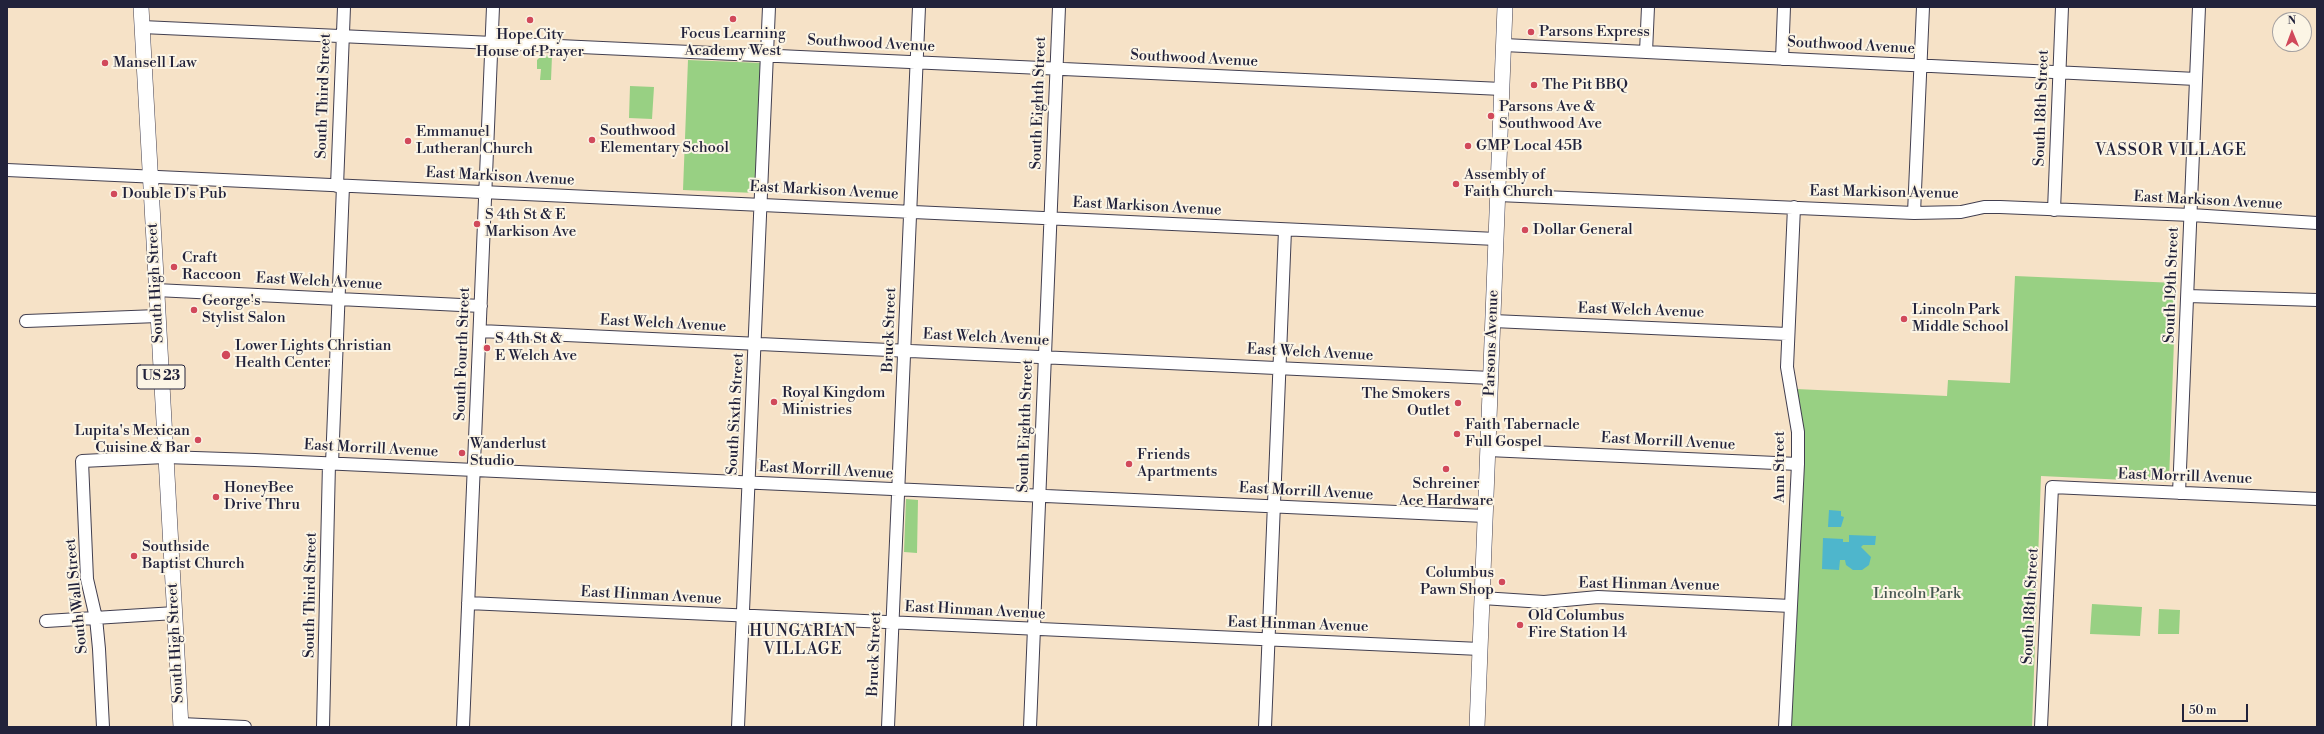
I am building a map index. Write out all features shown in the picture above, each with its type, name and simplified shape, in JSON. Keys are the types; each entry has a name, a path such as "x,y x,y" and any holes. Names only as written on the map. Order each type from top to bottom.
{"main road":[{"name":"South High Street","path":"141,7 181,726"},
{"name":"Parsons Avenue","path":"1477,727 1505,7"}],"street":[{"name":"South Third Street","path":"323,727 330,464 338,300 342,36 344,7"},
{"name":"South Fourth Street","path":"463,727 493,7"},
{"name":"South Sixth Street","path":"738,727 756,344 769,7"},
{"name":"Bruck Street","path":"888,727 919,7"},
{"name":"South Eighth Street","path":"1030,727 1059,7"},
{"path":"1646,52 1648,7"},
{"path":"1782,59 1784,7"},
{"path":"1914,213 1923,7"},
{"name":"South 18th Street","path":"2054,210 2062,7"},
{"name":"South 19th Street","path":"2179,493 2199,7"},
{"name":"Southwood Avenue","path":"142,27 1502,89"},
{"name":"Southwood Avenue","path":"1504,45 2196,79"},
{"name":"East Markison Avenue","path":"7,170 1496,239"},
{"name":"East Markison Avenue","path":"1498,195 1914,213 1961,212 1984,207 2191,215 2317,223"},
{"name":"Ann Street","path":"1785,727 1798,464 1798,432 1787,367 1787,334 1794,207"},
{"path":"1265,727 1279,368 1288,230"},
{"name":"East Welch Avenue","path":"156,290 481,306"},
{"path":"2188,296 2317,300"},
{"path":"26,321 158,316"},
{"name":"East Welch Avenue","path":"1493,321 1787,334"},
{"name":"East Welch Avenue","path":"480,332 1491,378"},
{"name":"East Morrill Avenue","path":"1488,450 1798,464"},
{"name":"East Morrill Avenue","path":"82,461 165,457 1485,516"},
{"name":"South Wall Street","path":"82,461 88,579 96,618 103,727"},
{"name":"South 18th Street","path":"2041,727 2052,487"},
{"name":"East Morrill Avenue","path":"2052,487 2317,499"},
{"name":"East Hinman Avenue","path":"1482,598 1544,602 1598,597 1791,606"},
{"name":"East Hinman Avenue","path":"468,603 1033,630 1480,649"},
{"path":"46,621 175,613"},
{"path":"181,726 245,727"}],"green space":[{"path":"542,55 552,56 551,80 540,80 541,69 537,69 537,60"},
{"path":"688,60 761,63 756,193 683,190"},
{"path":"630,86 654,87 652,119 629,118"},
{"name":"Lincoln Park","path":"2015,276 2176,283 2169,482 2041,476 2032,727 1790,727 1803,428 1796,389 1947,396 1948,380 2010,383"},
{"path":"906,499 918,500 917,553 904,552"},
{"path":"2092,604 2142,607 2140,636 2090,634"},
{"path":"2159,609 2180,610 2179,634 2158,634"}],"water":[{"path":"1829,510 1841,511 1841,516 1844,517 1841,527 1828,527"},
{"path":"1849,535 1876,536 1875,545 1863,545 1861,547 1871,557 1869,565 1862,570 1853,570 1846,565 1845,560 1840,560 1839,570 1822,569 1823,538 1843,539 1843,542 1849,542"}],"place":[{"name":"Focus Learning Academy West","path":"733,19"},
{"name":"Hope City House of Prayer","path":"530,20"},
{"name":"Parsons Express","path":"1531,32"},
{"name":"Mansell Law","path":"105,63"},
{"name":"The Pit BBQ","path":"1534,85"},
{"name":"Parsons Ave & Southwood Ave","path":"1491,116"},
{"name":"Southwood Elementary School","path":"592,140"},
{"name":"Emmanuel Lutheran Church","path":"408,141"},
{"name":"GMP Local 45B","path":"1468,146"},
{"name":"Assembly of Faith Church","path":"1456,184"},
{"name":"Double D's Pub","path":"114,194"},
{"name":"S 4th St & E Markison Ave","path":"477,224"},
{"name":"Dollar General","path":"1525,230"},
{"name":"Craft Raccoon","path":"174,267"},
{"name":"George's Stylist Salon","path":"194,310"},
{"name":"Lincoln Park Middle School","path":"1904,319"},
{"name":"S 4th St & E Welch Ave","path":"487,348"},
{"name":"Lower Lights Christian Health Center","path":"226,355"},
{"name":"Royal Kingdom Ministries","path":"774,402"},
{"name":"The Smokers Outlet","path":"1458,403"},
{"name":"Faith Tabernacle Full Gospel","path":"1457,434"},
{"name":"Lupita's Mexican Cuisine & Bar","path":"198,440"},
{"name":"Wanderlust Studio","path":"462,453"},
{"name":"Friends Apartments","path":"1129,464"},
{"name":"Schreiner Ace Hardware","path":"1446,469"},
{"name":"HoneyBee Drive Thru","path":"216,497"},
{"name":"Southside Baptist Church","path":"134,556"},
{"name":"Columbus Pawn Shop","path":"1502,582"},
{"name":"Old Columbus Fire Station 14","path":"1520,625"}],"district":[{"name":"VASSOR VILLAGE","path":"2171,151"},
{"name":"HUNGARIAN VILLAGE","path":"803,641"}]}
